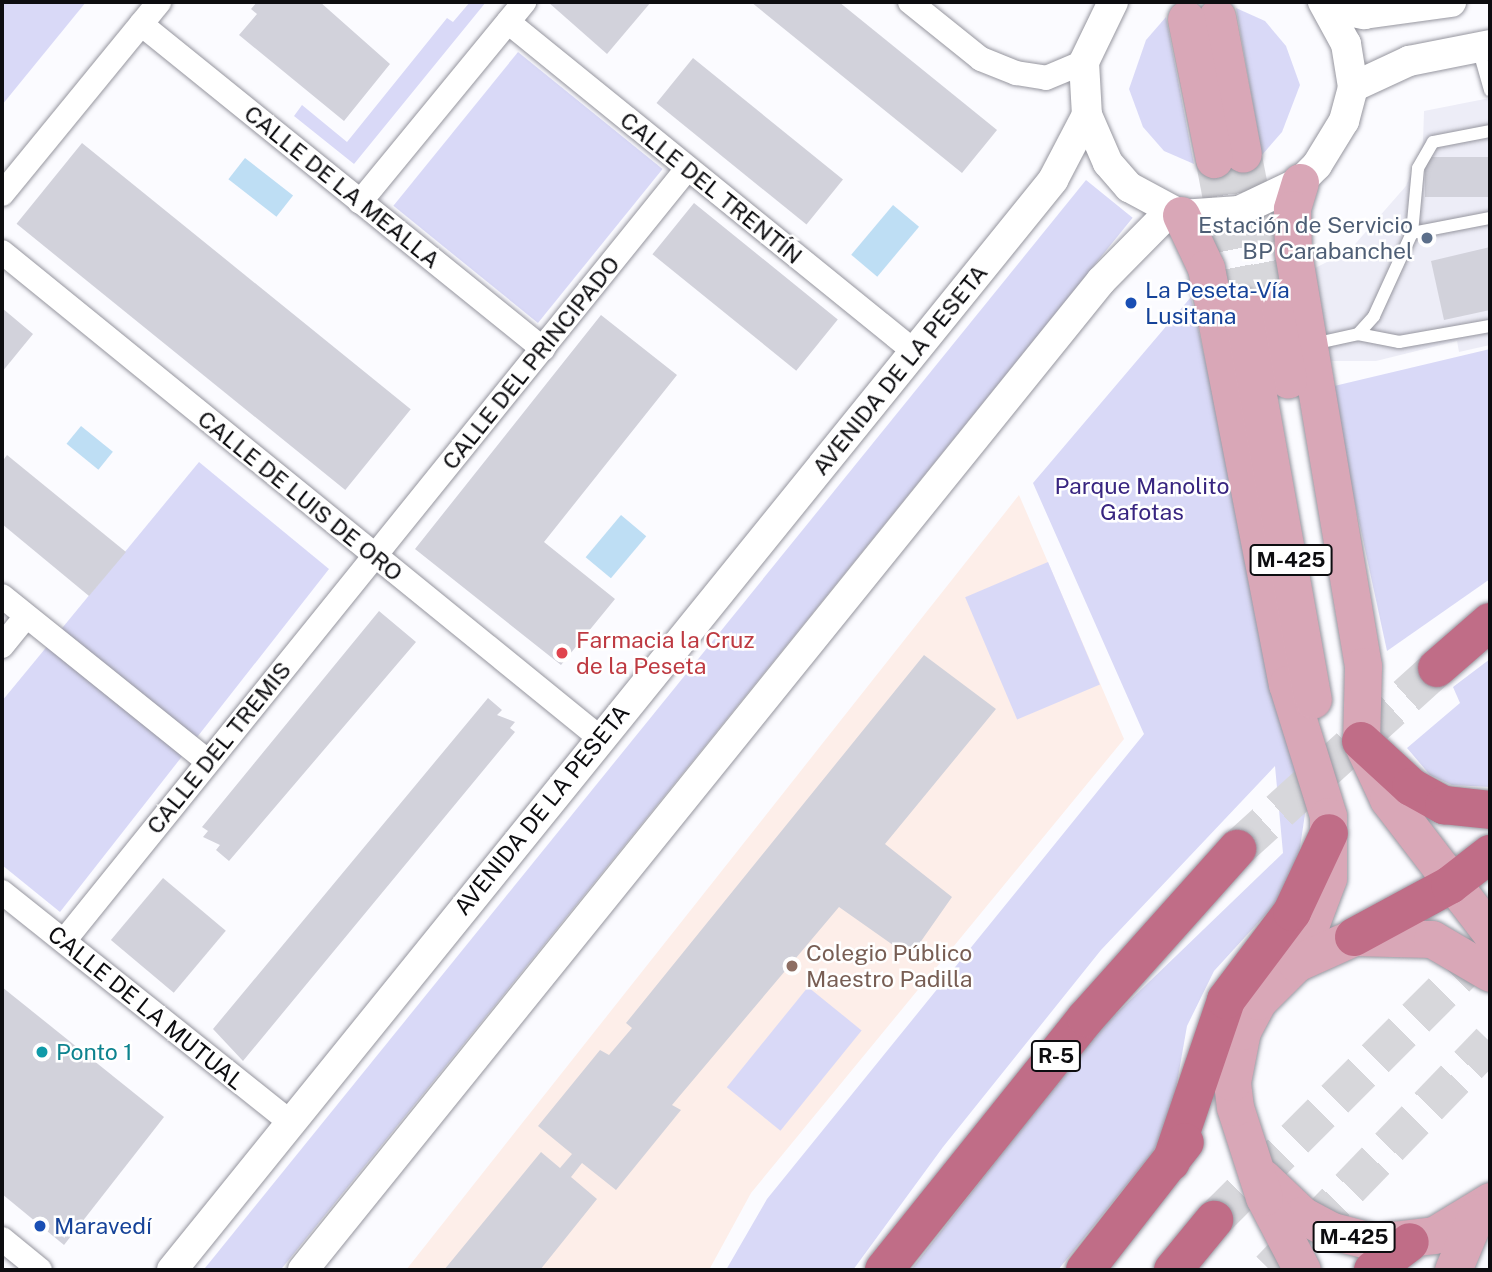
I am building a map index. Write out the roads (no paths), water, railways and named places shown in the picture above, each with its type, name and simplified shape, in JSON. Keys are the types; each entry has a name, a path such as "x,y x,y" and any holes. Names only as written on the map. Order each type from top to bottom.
{"highway":[{"path":"1437,668 1490,622"},
{"path":"1361,741 1422,793 1444,805 1490,810"},
{"path":"1171,1162 1226,1000 1292,912 1329,825"},
{"name":"R-5","path":"884,1270 1086,1018 1237,849"},
{"path":"1450,885 1490,853"},
{"name":"M-425","path":"1354,937 1450,885"},
{"path":"1085,1270 1197,1125 1242,1031"},
{"path":"1173,1270 1214,1220"},
{"path":"1373,1270 1410,1242"}],"main road":[{"path":"1202,18 1228,157"},
{"path":"1300,183 1292,209 1293,252 1306,345 1358,629 1361,741"},
{"path":"1175,214 1206,268 1287,684 1329,825"},
{"name":"M-425","path":"1296,962 1321,905 1329,825 1257,305 1361,741 1388,799 1450,885 1490,932"},
{"name":"M-425","path":"1302,1270 1250,1163 1232,1082 1242,1031 1275,979 1296,962 1354,937 1432,939 1490,974"},
{"name":"M-425","path":"1250,1163 1282,1198 1332,1231 1410,1242 1484,1207"},
{"name":"M-425","path":"1452,1270 1484,1207"}],"street":[{"path":"2,194 159,2"},
{"path":"360,202 524,2"},
{"path":"910,2 981,59 1016,73 1046,78 1084,62"},
{"path":"1112,2 1084,62 1087,115 1108,163 1129,187 1175,214 1239,211 1300,183 1332,143 1353,87 1346,44 1325,4"},
{"path":"1325,4 1364,15 1451,2"},
{"name":"CALLE DEL TRENTÍN","path":"508,22 915,352"},
{"name":"CALLE DE LA MEALLA","path":"141,24 543,349"},
{"path":"1353,87 1409,61 1484,46"},
{"name":"AVENIDA DE LA PESETA","path":"172,1270 1053,180 1087,115"},
{"name":"CALLE DEL PRINCIPADO","path":"375,557 687,169"},
{"path":"303,1270 1101,281 1175,214"},
{"name":"CALLE DE LUIS DE ORO","path":"2,252 600,738"},
{"name":"CALLE DEL TREMIS","path":"64,941 207,761 375,557"},
{"path":"2,596 207,761"},
{"path":"2,646 26,616"},
{"name":"CALLE DE LA MUTUAL","path":"2,892 291,1123"},
{"path":"2,1239 40,1270"}],"lane":[{"path":"1484,46 1490,90"},
{"path":"1358,334 1374,316 1412,233 1418,168 1433,142 1490,131"},
{"path":"1412,233 1490,218"},
{"path":"1306,345 1358,334 1399,342 1490,326"}],"tunnel":[{"path":"1243,154 1273,305"},
{"path":"1214,159 1242,306"},
{"path":"1237,849 1437,668"},
{"path":"1214,1220 1490,944"},
{"path":"1270,1270 1490,1042"}],"place":[{"name":"Estación de Servicio BP Carabanchel","path":"1427,238"},
{"name":"La Peseta-Vía Lusitana","path":"1131,303"},
{"name":"Farmacia la Cruz de la Peseta","path":"562,653"},
{"name":"Colegio Público Maestro Padilla","path":"792,966"},
{"name":"Ponto 1","path":"42,1052"},
{"name":"Maravedí","path":"40,1226"}],"park label":[{"name":"Parque Manolito Gafotas","path":"1142,499"}]}
